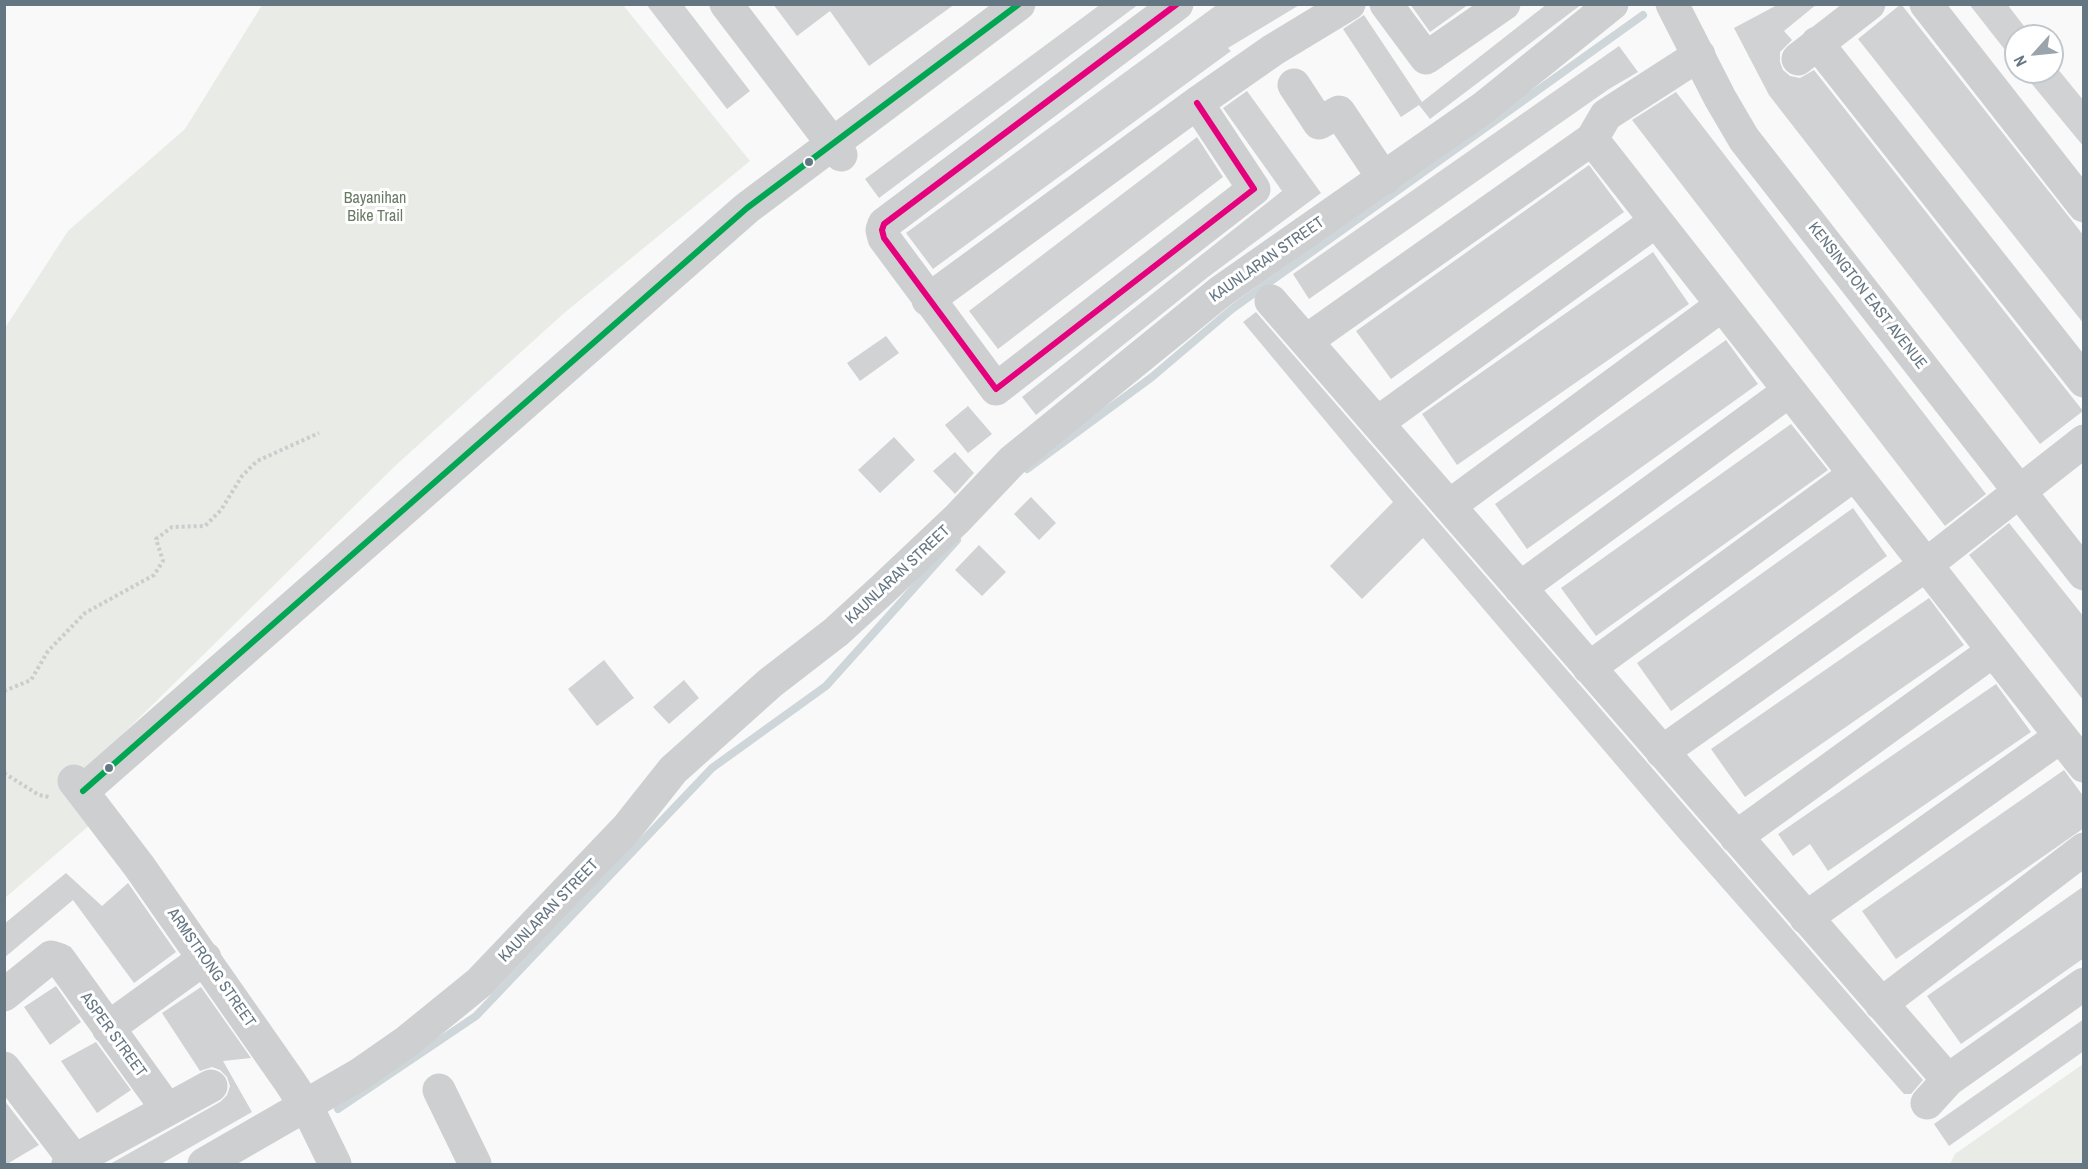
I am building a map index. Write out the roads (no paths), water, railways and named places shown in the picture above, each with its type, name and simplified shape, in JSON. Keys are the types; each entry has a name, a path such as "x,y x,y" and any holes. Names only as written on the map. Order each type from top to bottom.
{"street":[{"path":"726,4 836,148 1019,4"},
{"path":"1177,4 884,224 882,230 884,238 996,389 1254,189 1197,103"},
{"path":"928,300 1197,103 1274,50 1349,4"},
{"path":"1386,4 1425,58 1504,4"},
{"name":"KAUNLARAN STREET","path":"204,1164 360,1074 406,1042 480,982 627,828 673,770 770,682 860,610 957,519 1012,461 1220,292 1483,108 1612,4"},
{"path":"1869,4 1808,51 2084,381"},
{"path":"1926,4 2084,206"},
{"name":"KENSINGTON EAST AVENUE","path":"1673,7 1744,139 2084,574"},
{"path":"1306,341 1592,139 1606,115 1699,55"},
{"path":"1294,86 1319,123 1339,112 1384,179"},
{"path":"1592,139 2084,766"},
{"name":"ARMSTRONG STREET","path":"334,1164 306,1106 205,958 69,790 747,208 836,148"},
{"path":"1377,423 1656,221"},
{"path":"1271,300 1881,1004 1937,1092 2084,984"},
{"path":"1449,506 1722,305"},
{"path":"1520,588 1789,391"},
{"path":"1662,752 1927,564 2084,441"},
{"path":"1589,668 1855,474"},
{"path":"1736,837 1993,651"},
{"path":"1806,918 2060,737"},
{"path":"1881,1004 2084,849"},
{"name":"ASPER STREET","path":"4,995 51,957 60,960 167,1109"},
{"path":"108,1028 205,958"},
{"path":"4,1068 71,1163 211,1086"},
{"path":"438,1090 475,1164"}],"waterway":[{"path":"1027,469 1152,377 1232,309 1643,15"},
{"path":"338,1109 476,1016 712,768 826,686 957,540"}],"park label":[{"name":"Bayanihan Bike Trail","path":"375,208"}]}
